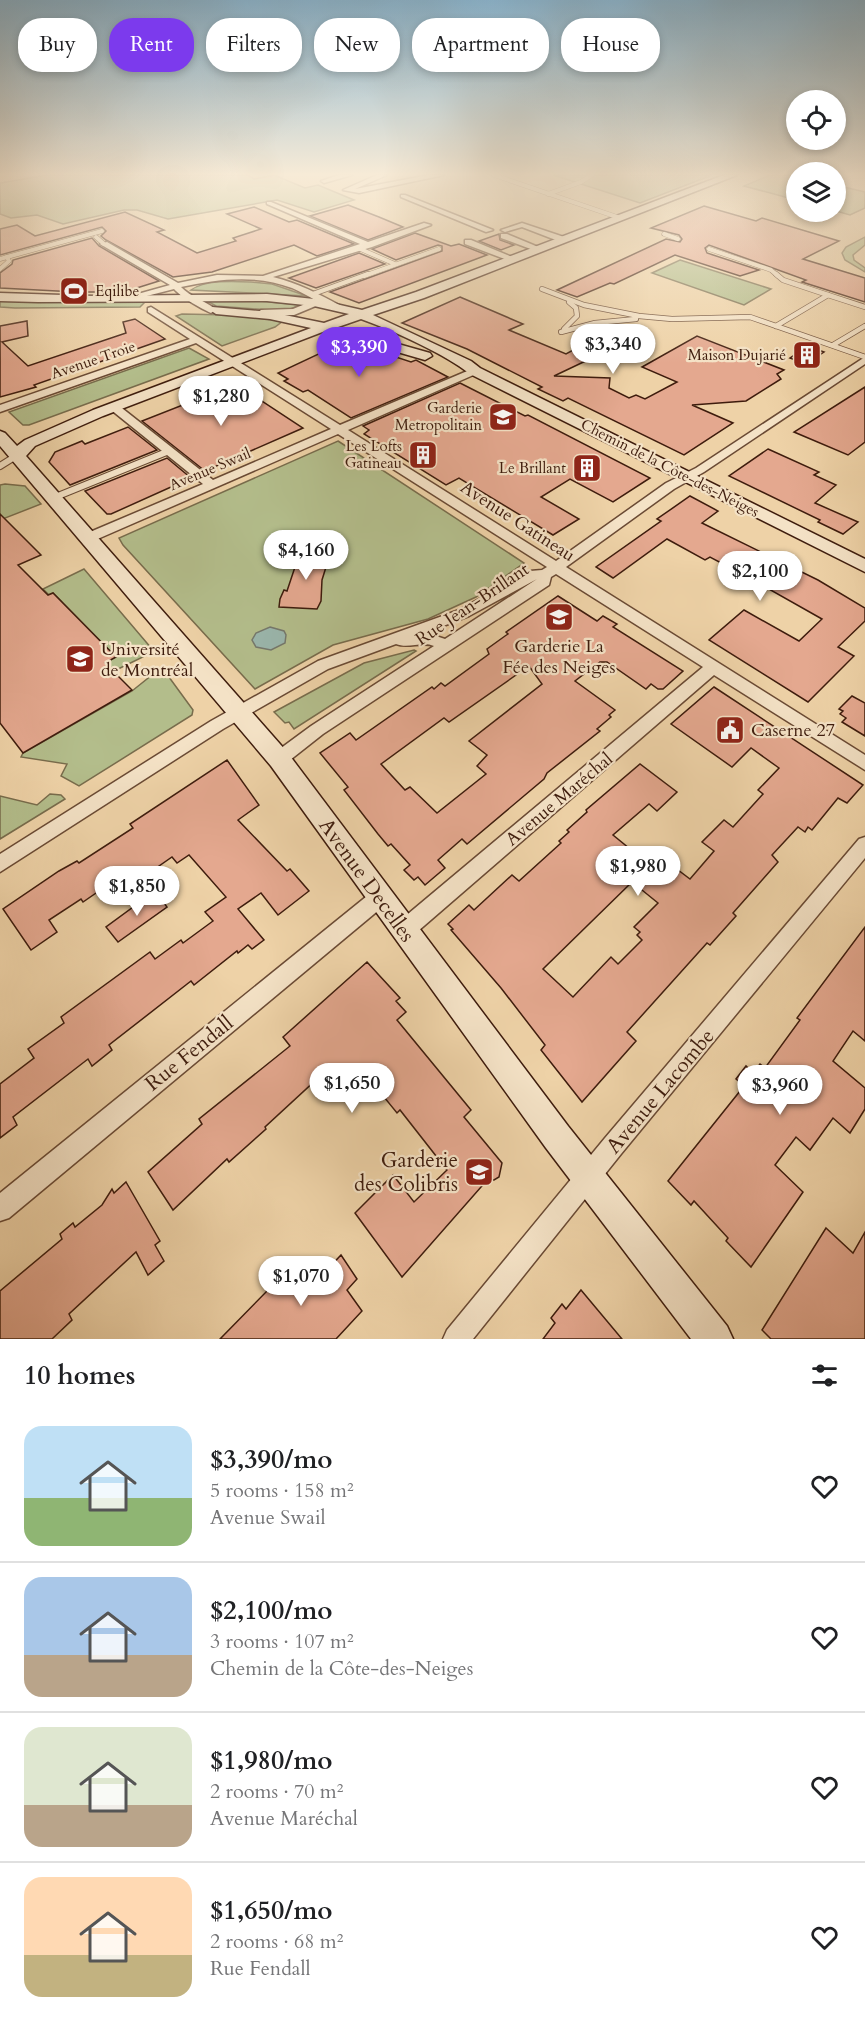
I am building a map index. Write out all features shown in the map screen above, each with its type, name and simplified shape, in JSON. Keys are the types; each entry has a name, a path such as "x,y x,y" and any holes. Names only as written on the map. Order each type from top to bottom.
{"street":[{"path":"351,237 369,245"},
{"path":"263,278 391,237"},
{"path":"477,237 468,242 513,260"},
{"path":"515,237 539,249"},
{"path":"557,237 564,240"},
{"path":"237,365 342,330 366,317 420,295 570,237"},
{"path":"104,243 177,286 186,297 197,300 211,310"},
{"name":"Chemin de la Côte-des-Neiges","path":"130,299 177,286 223,279 263,278 366,317 466,364 475,371 865,566"},
{"name":"Chemin de la Côte-des-Neiges","path":"0,297 314,298"},
{"name":"Chemin de la Côte-des-Neiges","path":"32,312 211,310 292,312 314,298"},
{"name":"Avenue Gatineau","path":"151,310 340,430 550,571 713,667 865,763"},
{"name":"Chemin de la Côte-des-Neiges","path":"261,313 342,330 459,368 475,371"},
{"path":"16,456 34,441 237,365 327,326 366,317"},
{"name":"Avenue Troie","path":"0,409 196,339"},
{"name":"Rue Jean-Brillant","path":"279,759 317,730 544,582 550,571 626,516 865,358"},
{"name":"Avenue Swail","path":"88,538 475,371"},
{"path":"119,411 212,485"},
{"name":"Avenue Decelles","path":"0,436 279,759 379,898 714,1339"},
{"path":"0,864 240,712 322,665 464,613 535,574 550,571"},
{"path":"384,642 430,639 447,646"},
{"name":"Avenue Maréchal","path":"404,931 713,667"},
{"name":"Avenue Lacombe","path":"456,1339 865,845"},
{"name":"Rue Fendall","path":"0,1209 379,898"}],"lane":[{"path":"0,259 78,237"},
{"path":"97,237 104,243"},
{"path":"674,237 678,239"},
{"path":"358,248 395,264"},
{"path":"314,298 395,264 440,249"},
{"path":"709,249 771,270 783,280 865,307"},
{"path":"0,269 8,263 7,257"},
{"path":"542,289 604,310 650,318 745,316 865,358"},
{"path":"776,326 828,295"},
{"path":"567,299 576,308 577,316 561,332 595,323 650,318"},
{"path":"833,345 865,326"},
{"path":"53,498 169,451"},
{"path":"0,466 16,456"}],"green space":[{"path":"865,237 865,245 853,255 854,260 865,268 865,272 845,260 842,253 846,247"},
{"path":"680,260 771,289 744,305 652,273"},
{"path":"227,281 272,284 307,296 191,290 203,284"},
{"path":"249,300 301,305 284,311 216,306 207,301"},
{"path":"0,301 145,302 140,307 15,308 0,307"},
{"path":"182,314 230,315 283,321 275,327 222,346 176,316"},
{"path":"189,348 209,359 29,425 23,425 9,412"},
{"path":"338,441 524,563 476,597 428,619 333,645 255,689 119,538"},
{"path":"0,485 25,486 41,504 0,520"},
{"path":"84,569 152,649 147,655 114,671 106,662 115,656 53,593 49,595 43,589"},
{"path":"416,651 294,729 289,722 285,723 274,712 364,663"},
{"path":"166,673 193,710 192,715 79,786 61,776 67,764 21,757 23,753 132,691 152,675"},
{"path":"50,794 61,795 65,799 0,839 0,796 37,805"}],"water":[{"path":"270,627 284,631 285,643 271,650 256,647 252,640 256,633"}],"building":[{"path":"0,237 64,237 0,255"},
{"path":"103,237 167,237 197,253 236,241 233,238 339,237 354,244 317,256 294,245 212,272 173,277"},
{"path":"403,237 427,237 451,246 459,244 487,255 359,303 330,292 442,251 442,246 438,245 396,260 372,249"},
{"path":"500,237 500,240 514,245 501,250 479,241"},
{"path":"681,237 827,237 839,241 803,259 865,278 865,302 802,282 806,280 709,245 705,248 707,253 759,270 740,276 675,255 614,284 610,283 577,297 557,290 666,239 680,242"},
{"path":"92,238 99,246 159,281 124,292 0,288 0,273 12,264 13,260"},
{"path":"359,253 385,264 316,288 289,278"},
{"path":"460,297 523,324 509,330 566,354 575,349 594,357 554,376 610,378 609,388 629,398 636,395 645,399 677,382 642,367 697,336 784,370 777,374 781,379 746,401 692,405 733,423 684,455 568,398 563,401 538,389 542,387 467,349 402,323"},
{"path":"135,319 165,339 34,385 36,387 0,397 0,326 27,321 28,336 2,342 28,366 126,333 123,322"},
{"path":"352,343 362,348 366,346 390,358 393,356 411,362 416,360 448,377 351,418 308,390 303,392 284,381 288,379 278,373 329,349 332,351"},
{"name":"Maison Dujarié","path":"807,346 824,352 806,364 790,358"},
{"path":"460,383 650,478 613,502 570,479 541,497 579,519 553,535 459,478 446,485 364,434 369,430 363,426"},
{"path":"236,384 303,428 205,471 142,421"},
{"path":"865,387 865,442 848,455 794,432"},
{"path":"128,427 157,450 70,485 49,462 55,452 82,441 85,444"},
{"path":"768,449 819,472 814,475 836,485 815,503 858,522 843,534 818,522 820,520 729,476"},
{"path":"167,458 191,478 111,514 107,514 85,491"},
{"path":"690,496 718,511 702,523 818,580 865,608 865,621 838,647 854,656 808,702 709,640 744,610 799,641 822,619 710,557 705,560 667,539 613,578 596,567 661,521 657,519"},
{"path":"0,514 41,555 18,565 48,595 53,593 116,657 105,663 132,690 23,753 0,723"},
{"path":"301,549 331,551 322,580 321,601 317,609 279,607 280,599 284,590 287,591"},
{"path":"558,596 597,621 603,616 617,624 613,627 683,671 663,689 658,689 651,684 646,689 607,662 600,662 575,681 615,710 609,715 611,717 597,729 600,731 547,773 544,779 467,844 462,839 438,860 445,868 425,885 418,877 414,880 404,870 410,865 391,844 388,846 378,834 344,790 348,787 320,753 350,733 356,740 432,687 434,689 441,683 445,686 489,654 487,649 508,634 506,632","holes":["529,666 542,684 469,741 487,755 477,766 486,774 437,813 410,787 405,790 381,764 444,718 449,722"]},
{"path":"714,687 863,785 847,803 838,798 812,830 808,827 805,832 798,827 772,855 778,862 733,913 736,916 710,945 707,943 627,1032 636,1041 582,1102 541,1050 545,1045 448,924 469,905 474,910 512,875 519,881 561,843 559,841 569,832 567,830 587,812 586,810 640,764 677,792 657,811 649,804 613,835 668,880 678,870 690,879 714,851 702,842 724,820 733,827 763,794 758,790 779,768 751,748 732,767 671,724","holes":["632,882 658,903 634,927 640,932 637,935 642,940 618,964 611,957 573,997 543,969"]},
{"path":"852,696 865,703 865,736 842,722 846,718 840,714 843,711 839,709"},
{"path":"227,760 259,805 238,820 287,871 290,869 309,891 278,915 261,893 238,909 264,940 252,949 248,945 238,953 237,951 194,985 191,981 109,1045 112,1050 92,1066 88,1059 13,1117 17,1125 0,1138 0,1084 34,1058 28,1049 64,1023 61,1017 150,952 155,959 181,940 183,943 213,921 205,912 226,897 189,855 177,863 172,857 136,882 131,874 117,883 115,880 83,902 81,899 49,920 57,932 31,950 3,909 59,871 77,861 79,863 133,828 130,824"},
{"path":"155,891 167,907 118,942 106,927"},
{"path":"865,927 865,1041 853,1031 833,1061 865,1088 865,1109 850,1133 833,1118 810,1150 796,1137 775,1165 803,1192 751,1267 726,1241 728,1238 694,1201 691,1205 668,1181 744,1086 736,1079 746,1066 753,1073 760,1064 765,1068 800,1020 797,1018"},
{"path":"367,962 400,998 396,1001 406,1012 397,1020 471,1110 464,1117 502,1163 499,1177 494,1180 488,1179 402,1277 355,1213 393,1175 414,1202 447,1170 400,1110 397,1113 380,1092 375,1097 348,1066 323,1090 316,1080 265,1127 266,1129 229,1162 227,1159 173,1210 148,1172 202,1124 199,1119 290,1046 283,1037"},
{"path":"126,1182 160,1241 155,1245 164,1261 148,1275 136,1252 69,1314 72,1320 52,1339 0,1339 0,1291 62,1239 60,1234 73,1223 75,1227 102,1205 112,1189 114,1193"},
{"path":"826,1228 853,1253 865,1232 865,1339 771,1339 762,1330"},
{"path":"341,1255 357,1279 347,1290 362,1311 336,1339 220,1339 268,1290 263,1282 282,1264 298,1290 312,1275 323,1274"},
{"path":"581,1290 622,1339 543,1339 555,1323 551,1318 562,1304 566,1309"}],"place":[{"name":"Eqilibe","path":"74,291"},
{"name":"Maison Dujarié","path":"807,355"},
{"name":"Garderie Metropolitain","path":"503,417"},
{"name":"Les Lofts Gatineau","path":"423,455"},
{"name":"Le Brillant","path":"587,468"},
{"name":"Garderie La Fée des Neiges","path":"559,617"},
{"name":"Université de Montréal","path":"80,659"},
{"name":"Caserne 27","path":"730,730"},
{"name":"Garderie des Colibris","path":"479,1172"}]}
